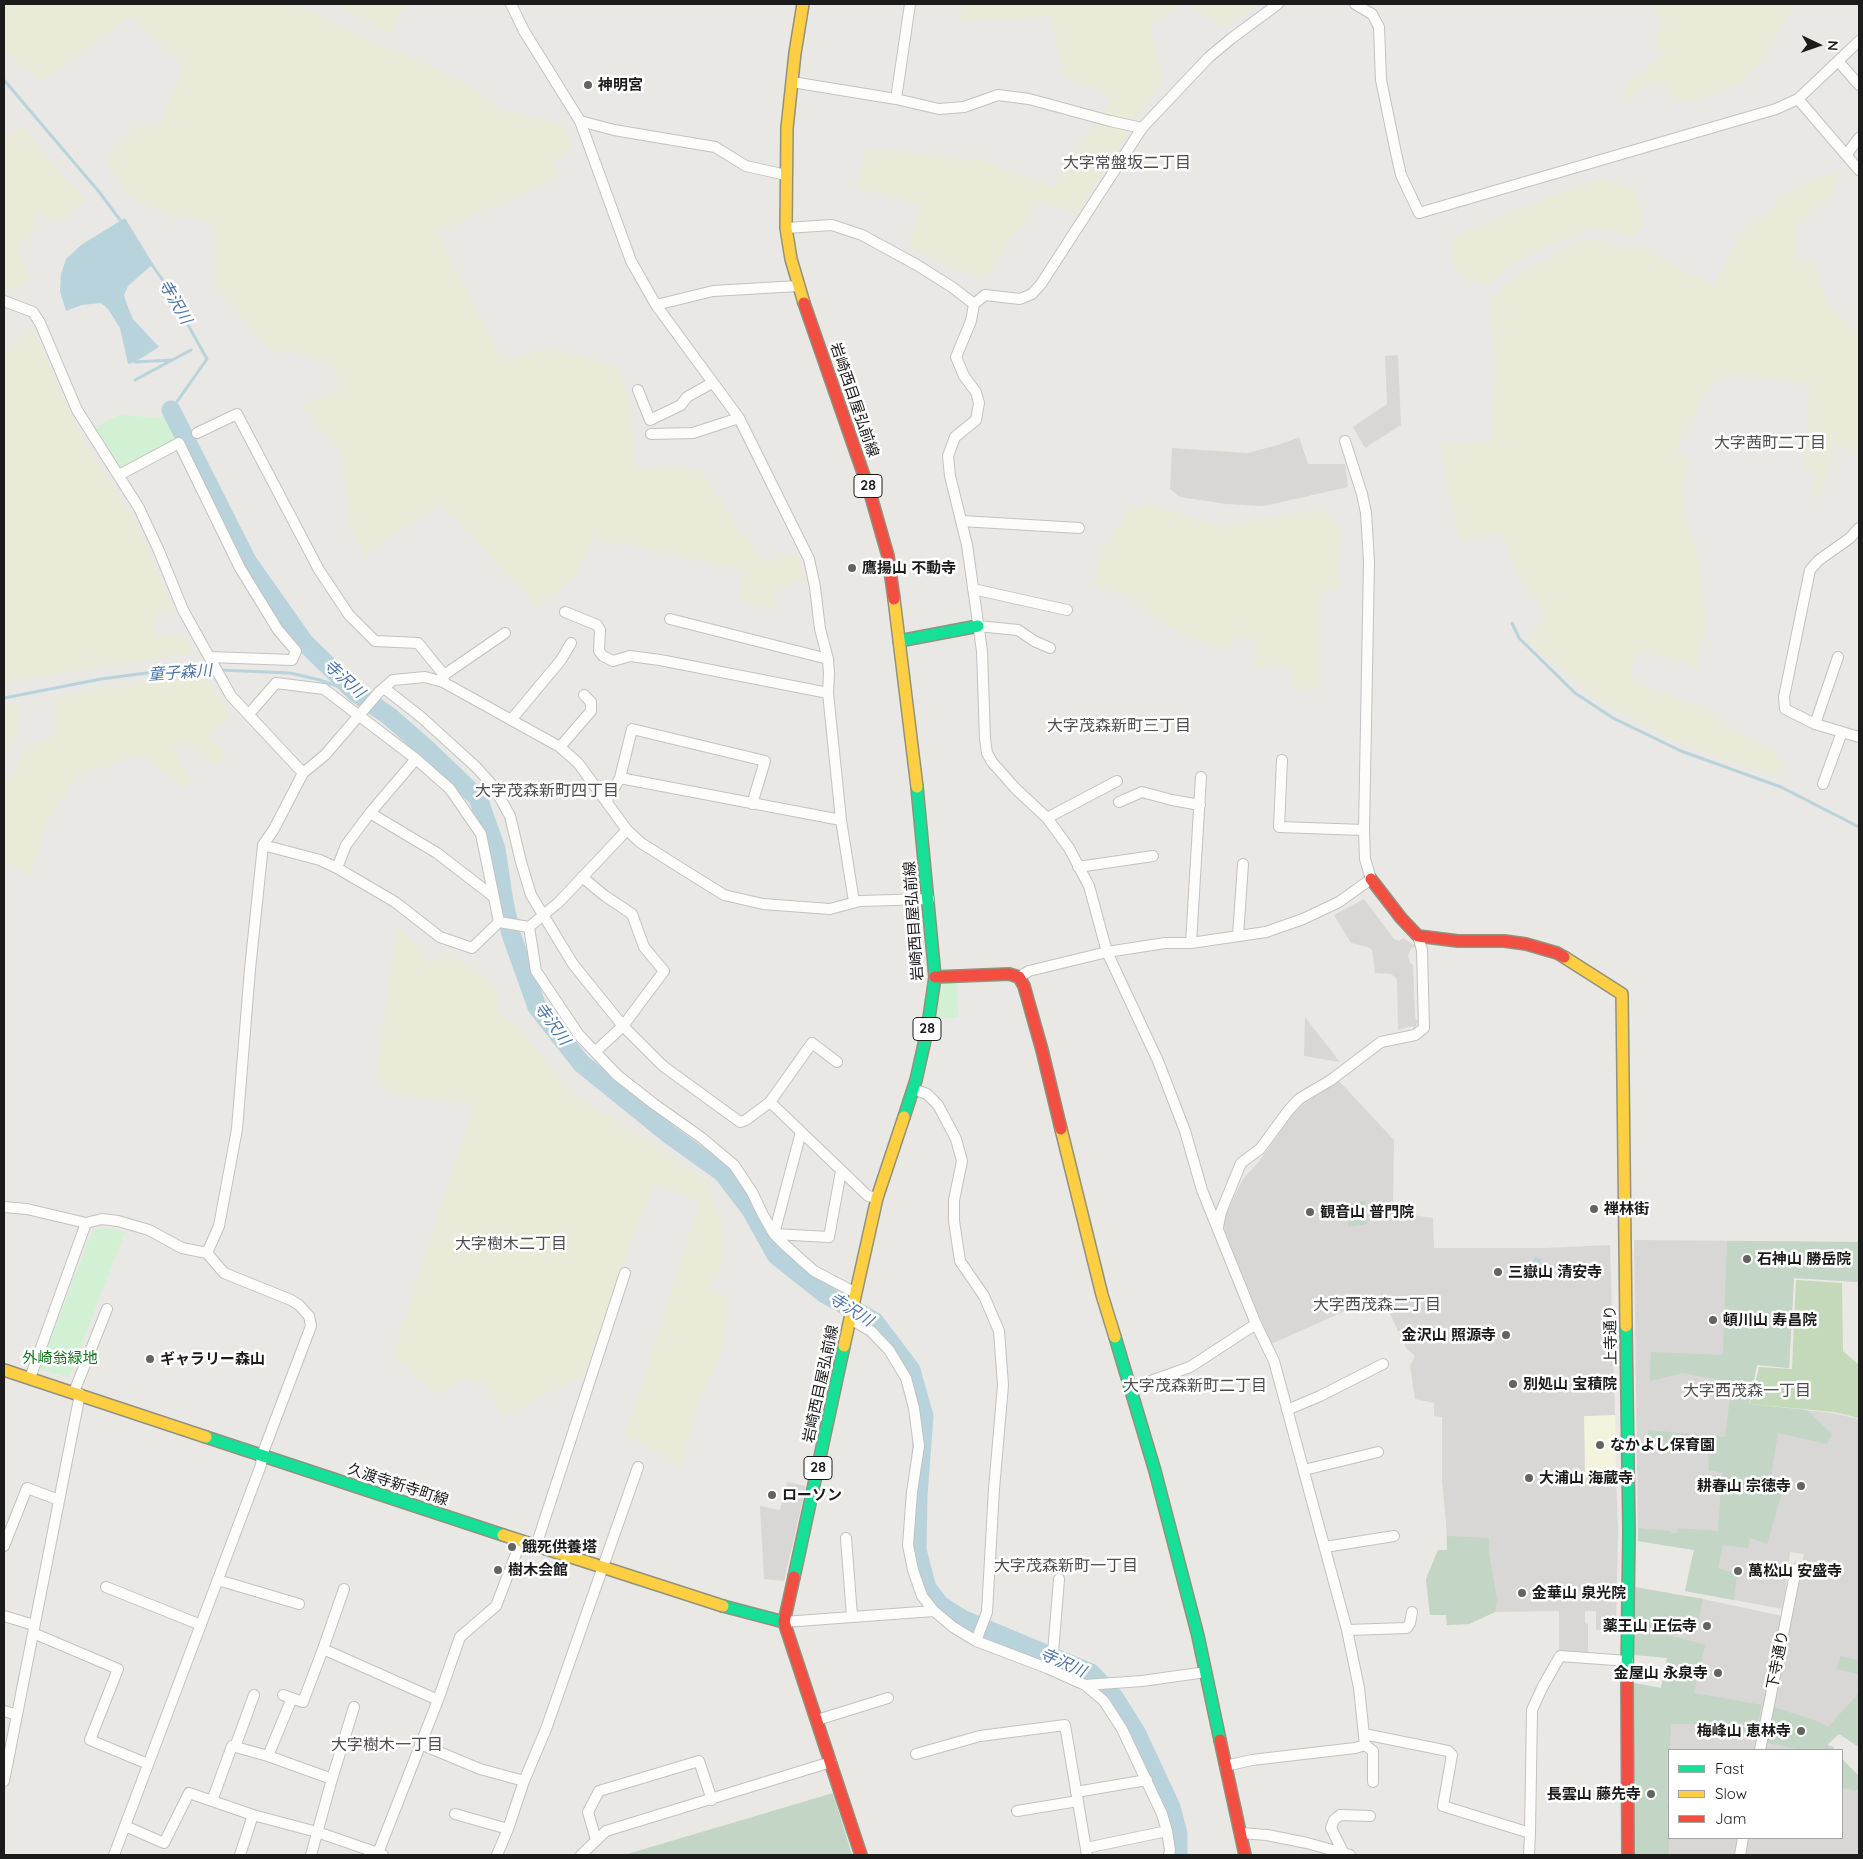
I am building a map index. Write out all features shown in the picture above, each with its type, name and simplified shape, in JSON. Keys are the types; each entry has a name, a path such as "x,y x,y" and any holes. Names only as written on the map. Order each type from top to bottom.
{"main road":[{"name":"岩崎西目屋弘前線","path":"784,1622 877,1198 913,1089 927,1031 935,977 915,765 888,556 870,493 798,286 786,228 787,128 803,4"},
{"path":"899,641 978,626"},
{"path":"1371,879 1401,918 1418,936"},
{"name":"上寺通り","path":"1418,936 1458,941 1504,940 1526,944 1557,953 1622,994 1629,1532 1627,1677 1628,1855"},
{"path":"935,977 1009,974 1019,977 1024,986 1042,1050 1102,1295 1131,1388 1196,1627 1245,1855"},
{"name":"久渡寺新寺町線","path":"4,1370 702,1600 784,1622"},
{"path":"784,1622 861,1855"}],"street":[{"path":"511,4 524,31 580,121 631,261 656,305 739,418 809,559 815,587 820,628 828,659 828,693 841,820 854,902"},
{"path":"896,99 910,4"},
{"path":"1278,4 1209,57 1142,128 1041,284 1032,294 1020,299 984,295 974,304 971,321 956,357 964,376 976,392 979,409 976,420 955,437 948,456 950,476 967,545 982,651 987,753 1000,773 1047,818 1069,848 1089,886 1107,952 1120,984 1147,1034 1158,1061 1185,1131 1202,1190 1256,1324 1274,1362 1347,1630 1359,1688 1365,1745 1373,1751 1373,1782"},
{"path":"1355,4 1372,14 1378,27 1381,80 1396,153 1405,186 1419,213 1776,109 1798,98 1859,42"},
{"path":"1838,61 1859,85"},
{"path":"792,82 896,99 939,109 964,107 998,95 1029,99 1142,128"},
{"path":"1798,98 1859,170"},
{"path":"580,121 614,130 715,147 746,166 786,175"},
{"path":"1846,155 1859,138"},
{"path":"786,228 832,226 862,235 931,274 974,304"},
{"path":"656,305 713,290 798,286"},
{"path":"4,301 33,312 40,323 77,410 139,508 183,610 231,696 302,773"},
{"path":"638,390 650,420 681,405 688,397 712,383"},
{"path":"198,433 237,414 319,570 348,615 375,641 418,643 444,679 560,747 578,762 627,830 641,842 724,895 763,904 830,909 854,902 929,898"},
{"path":"651,434 693,433 739,418"},
{"path":"1019,977 1029,971 1107,952 1165,943 1191,943 1266,932 1339,902 1371,879 1365,859 1364,830 1369,562 1366,514 1362,494 1345,440"},
{"path":"119,475 179,443 240,568 278,630 296,650 292,660 211,660"},
{"path":"962,521 1079,528"},
{"path":"1859,528 1850,538 1819,560 1810,570 1784,697 1785,709 1815,724 1859,737"},
{"path":"973,589 1067,610"},
{"path":"565,612 597,625 600,630 600,651 603,656 613,661 630,656 660,660 828,693"},
{"path":"670,619 828,659"},
{"path":"978,626 1018,630 1034,641 1050,648"},
{"path":"207,1253 219,1226 237,1130 250,969 263,845 274,829 302,773 325,755 393,680 410,677 444,679 505,633"},
{"path":"511,720 561,660 571,644"},
{"path":"1815,724 1838,658"},
{"path":"248,714 276,683 324,690 362,712 450,789 481,834 494,898 502,922"},
{"path":"382,690 442,736 476,767 494,787 510,816 531,895 573,964 623,1026 663,1066 740,1122 746,1120 770,1102 812,1043 837,1062"},
{"path":"560,747 591,710 591,702 584,695"},
{"path":"607,800 620,778 632,729 765,761 752,804"},
{"path":"1823,784 1842,732"},
{"path":"336,868 346,845 370,813 416,759"},
{"path":"1282,760 1279,827 1364,830"},
{"path":"1191,943 1201,777"},
{"path":"620,778 841,820"},
{"path":"1047,818 1117,781"},
{"path":"1119,802 1142,792 1200,805"},
{"path":"370,813 437,853 494,898"},
{"path":"502,922 527,927 545,916 627,830"},
{"path":"263,845 320,860 395,902 440,937 472,948 502,922"},
{"path":"1078,867 1153,856"},
{"path":"1238,936 1243,864"},
{"path":"582,877 605,896 632,914 644,947 664,971 623,1026 595,1052"},
{"path":"527,927 536,972 580,1035 595,1052 617,1075 702,1138 734,1165 752,1192 774,1234 814,1271 855,1295"},
{"path":"1218,1227 1241,1163 1260,1149 1299,1099 1331,1080 1381,1042 1415,1035 1424,1028 1422,950 1418,936"},
{"path":"913,1089 927,1094 938,1105 956,1140 962,1161 954,1200 954,1221 960,1261 984,1296 999,1331 1003,1385 994,1489 987,1612 977,1639"},
{"path":"770,1102 868,1196 877,1198"},
{"path":"774,1234 801,1132"},
{"path":"774,1234 829,1237 841,1171"},
{"path":"4,1207 26,1209 86,1223 102,1220 118,1221 149,1230 182,1248 207,1253 224,1273 291,1300 299,1305 309,1316 311,1326 262,1455 261,1465 114,1855"},
{"path":"30,1378 86,1223"},
{"path":"536,1546 625,1273"},
{"path":"4,1781 59,1500 77,1393 107,1309"},
{"path":"851,1316 871,1331 889,1350 906,1378 914,1408 919,1446 908,1545 913,1570 922,1596 934,1611 953,1627 1085,1685 1104,1701 1122,1729 1162,1814 1167,1832 1169,1855"},
{"path":"1131,1388 1190,1367 1256,1324"},
{"path":"1287,1410 1320,1396 1383,1364"},
{"path":"1304,1470 1378,1452"},
{"path":"497,1855 524,1781 546,1729 638,1467"},
{"path":"4,1546 27,1488 59,1500"},
{"path":"1325,1547 1394,1536"},
{"path":"846,1538 852,1616"},
{"path":"125,1826 164,1843 189,1793 253,1815 317,1832 380,1854 460,1637 496,1606 521,1541"},
{"name":"下寺通り","path":"1760,1749 1796,1569"},
{"path":"1047,1668 1052,1652 1060,1579"},
{"path":"218,1580 299,1604"},
{"path":"106,1587 201,1625"},
{"path":"268,1756 288,1697 303,1702 344,1589"},
{"path":"784,1622 934,1611"},
{"path":"1347,1630 1407,1628 1412,1612"},
{"path":"4,1616 118,1669 90,1740 148,1764"},
{"path":"323,1649 438,1700"},
{"path":"1529,1855 1532,1710 1546,1680 1560,1656 1628,1661"},
{"path":"1085,1685 1111,1684 1206,1672"},
{"path":"235,1747 254,1695"},
{"path":"817,1720 888,1698"},
{"path":"311,1855 354,1707"},
{"path":"4,1711 17,1715"},
{"path":"916,1754 980,1736 1065,1725 1087,1851 1167,1832"},
{"path":"1364,1734 1448,1750 1452,1755 1443,1806 1530,1833"},
{"path":"420,1744 480,1769 524,1781"},
{"path":"1225,1766 1252,1760 1355,1748 1365,1745"},
{"path":"212,1801 232,1746 268,1756 332,1779"},
{"path":"596,1840 588,1812 598,1791 699,1761 712,1800"},
{"path":"581,1855 606,1832 831,1762"},
{"path":"1017,1811 1147,1780"},
{"path":"455,1814 508,1829"},
{"path":"240,1855 253,1815"},
{"path":"1347,1854 1331,1828 1334,1820 1340,1815 1370,1816"},
{"path":"1241,1834 1267,1835 1347,1854"},
{"path":"1740,1855 1743,1839"}],"shaded area":[{"path":"4,4 295,4 338,26 453,76 503,110 564,125 573,148 552,160 559,178 437,232 503,361 549,349 618,366 629,397 636,469 672,466 701,470 733,520 764,561 797,554 805,580 775,590 773,608 737,600 747,571 592,537 577,574 539,608 440,504 366,554 351,529 341,451 302,406 344,387 329,362 267,347 217,286 214,227 195,218 175,217 131,197 105,160 138,125 159,126 185,65 131,17 41,81 4,50"},
{"path":"333,4 403,4 393,34"},
{"path":"962,4 1186,4 1150,24 1163,79 1076,214 1038,201 983,281 909,247 921,204 856,188 867,148 982,160 1053,188 1113,98 1062,74 1052,16 960,21"},
{"path":"1190,4 1260,4 1223,28"},
{"path":"1650,4 1793,4 1765,56 1746,81 1696,101 1684,102 1676,98 1662,83 1654,83 1640,89 1628,101 1624,89 1629,82 1640,76 1664,53 1655,42 1663,23"},
{"path":"23,126 85,201 58,223 37,212 33,231 18,250 31,280 15,290 4,288 4,143"},
{"path":"1840,171 1829,203 1823,203 1797,227 1797,261 1816,262 1819,279 1829,304 1859,335 1859,452 1834,444 1831,456 1833,459 1820,498 1810,495 1816,473 1803,470 1808,423 1809,383 1729,374 1711,383 1676,452 1688,457 1683,491 1685,513 1700,564 1707,630 1698,656 1698,668 1639,650 1628,673 1645,688 1703,707 1721,723 1769,749 1786,766 1781,777 1704,753 1661,735 1594,697 1526,640 1548,616 1519,575 1500,532 1461,540 1453,513 1440,445 1490,442 1496,353 1489,315 1490,308 1501,290 1519,274 1583,241 1593,240 1624,247 1642,248 1714,287 1737,241 1757,218 1764,217 1781,198 1816,178"},
{"path":"1598,179 1634,188 1641,208 1643,228 1635,235 1626,236 1614,231 1601,229 1585,230 1527,255 1502,272 1489,286 1478,280 1467,281 1453,264 1451,239 1531,204"},
{"path":"33,330 84,442 134,519 175,612 154,614 155,636 184,635 191,653 4,683 4,352"},
{"path":"1398,355 1401,425 1365,448 1353,427 1387,404 1385,356"},
{"path":"1299,437 1308,464 1345,464 1348,487 1264,506 1226,504 1180,497 1170,489 1172,448 1248,453"},
{"path":"1148,504 1221,526 1320,510 1341,525 1338,588 1321,591 1319,689 1294,690 1289,666 1255,668 1255,639 1232,636 1230,648 1203,643 1165,625 1138,601 1092,584 1105,546 1129,510"},
{"path":"206,676 231,715 209,735 226,755 215,766 187,743 170,747 192,782 184,789 142,755 77,775 46,824 30,877 4,861 4,778 11,781 27,746 54,737 56,696 164,679"},
{"path":"20,703 17,737 4,760 4,706"},
{"path":"1364,899 1394,939 1399,941 1403,938 1417,947 1411,948 1408,956 1410,963 1413,965 1415,1015 1416,1020 1419,1020 1414,1029 1413,1026 1398,1030 1397,979 1391,974 1375,973 1372,950 1368,947 1351,943 1334,915"},
{"path":"398,924 429,963 452,955 498,989 497,1011 517,1025 572,1093 706,1178 722,1226 724,1262 710,1289 728,1298 723,1348 698,1405 681,1469 661,1453 626,1435 700,1202 653,1183 582,1379 558,1387 504,1416 486,1385 465,1379 436,1394 393,1356 474,1105 393,1094 376,1076"},
{"path":"1305,1017 1340,1062 1304,1056"},
{"path":"1339,1081 1394,1140 1393,1212 1433,1218 1434,1248 1545,1248 1610,1245 1615,1415 1584,1416 1585,1475 1616,1475 1618,1528 1616,1631 1596,1630 1596,1611 1585,1611 1585,1623 1588,1624 1588,1655 1559,1651 1559,1611 1495,1612 1469,1624 1447,1625 1446,1615 1430,1615 1426,1579 1438,1550 1447,1550 1442,1481 1442,1417 1434,1416 1434,1403 1415,1399 1410,1366 1415,1356 1406,1348 1381,1295 1271,1344 1222,1222 1243,1179 1258,1163 1293,1111"},
{"path":"1366,1201 1367,1224 1348,1227 1346,1204"},
{"path":"1634,1240 1859,1242 1859,1282 1794,1278 1789,1368 1757,1365 1749,1404 1832,1413 1859,1419 1859,1747 1839,1734 1827,1745 1834,1747 1833,1749 1765,1749 1804,1554 1790,1552 1783,1609 1685,1591 1694,1550 1638,1541"},
{"path":"1727,1241 1859,1242 1859,1282 1794,1278 1789,1368 1757,1365 1749,1404 1807,1410 1832,1434 1827,1444 1778,1433 1770,1481 1783,1489 1767,1544 1750,1538 1748,1548 1723,1545 1718,1568 1737,1574 1734,1600 1685,1591 1694,1550 1638,1541 1638,1528 1671,1531 1671,1533 1677,1533 1678,1528 1718,1531 1722,1473 1709,1470 1708,1454 1647,1449 1648,1430 1725,1437 1732,1382 1682,1373 1650,1381 1651,1352 1723,1355"},
{"path":"1796,1280 1842,1283 1843,1351 1859,1365 1859,1418 1834,1412 1750,1404 1759,1367 1792,1369"},
{"name":"なかよし保育園","path":"1615,1415 1616,1474 1585,1475 1584,1416"},
{"path":"787,1482 806,1486 784,1581 764,1579 760,1506 780,1510"},
{"path":"1447,1536 1489,1538 1489,1553 1497,1600 1495,1612 1469,1624 1447,1625 1446,1615 1430,1615 1426,1579 1438,1550 1447,1550"},
{"path":"1634,1587 1782,1616 1756,1749 1668,1749 1668,1839 1738,1839 1734,1855 1633,1855 1633,1683 1661,1688 1668,1658"},
{"name":"長雲山 藤先寺","path":"1634,1587 1703,1599 1698,1622 1677,1619 1672,1636 1705,1645 1694,1693 1762,1705 1755,1733 1696,1726 1695,1724 1671,1724 1670,1749 1668,1749 1667,1804 1669,1855 1633,1855 1633,1683 1661,1688 1667,1658 1634,1655"},
{"path":"1841,1656 1859,1660 1859,1674 1836,1669"},
{"name":"梅峰山 恵林寺","path":"1859,1693 1859,1747 1839,1734 1827,1745 1834,1747 1833,1749 1798,1749 1767,1743 1773,1707 1817,1721 1828,1727"},
{"path":"1843,1760 1859,1776 1859,1855 1746,1855 1749,1839 1843,1839"},
{"path":"1843,1760 1859,1776 1859,1791 1843,1788"},
{"path":"833,1793 852,1855 624,1855"}],"green space":[{"path":"119,415 160,418 164,415 175,440 123,468 116,467 93,428"},
{"path":"947,982 957,982 958,1017 936,1019 939,992"},
{"name":"外崎翁緑地","path":"107,1228 125,1232 69,1378 39,1369 93,1230"}],"water":[{"path":"125,218 153,264 128,286 124,295 133,319 159,347 135,362 128,364 120,328 108,309 101,303 82,305 66,311 60,291 61,274 66,259 81,245"},
{"path":"1535,1257 1540,1259 1543,1269 1542,1275 1538,1280 1533,1273 1532,1262"}],"waterway":[{"name":"寺沢川","path":"4,80 100,193 123,224"},
{"name":"寺沢川","path":"150,262 164,282 207,359 171,410"},
{"path":"135,380 191,350"},
{"path":"135,362 172,360"},
{"name":"寺沢川","path":"171,410 247,561 304,642 356,693 389,716 478,798 496,849 511,934 537,1007 581,1063 670,1135 723,1173 751,1210 776,1255 825,1294 874,1321 911,1370 924,1416 918,1496 917,1550 927,1588 940,1605 962,1619 1091,1673 1114,1697 1136,1732 1171,1807 1178,1834 1178,1855"},
{"path":"1512,623 1519,638 1575,693 1613,718 1681,751 1781,787 1859,827"},
{"name":"童子森川","path":"4,698 101,679 154,672 213,670"},
{"name":"童子森川","path":"219,670 290,673 320,680 356,693"}],"traffic: fast":[{"path":"899,641 978,626"},
{"path":"904,1117 916,1080 927,1031 935,977 917,787"},
{"path":"1626,1326 1629,1532 1627,1676"},
{"path":"1115,1337 1155,1471 1198,1636 1220,1740"},
{"path":"794,1577 844,1346"},
{"path":"206,1437 503,1535"},
{"path":"723,1606 784,1622"}],"traffic: slow":[{"path":"803,4 795,53 787,128 786,228 791,259 804,303"},
{"path":"894,599 917,787"},
{"path":"1564,957 1622,994 1626,1326"},
{"path":"844,1346 877,1198 904,1117"},
{"path":"1061,1129 1102,1295 1115,1337"},
{"path":"4,1370 206,1437"},
{"path":"503,1535 723,1606"}],"traffic: jam":[{"path":"804,303 870,493 888,556 894,599"},
{"path":"1371,879 1401,918 1418,936 1458,941 1504,941 1526,944 1557,953 1564,957"},
{"path":"935,977 1009,974 1019,977 1024,986 1042,1050 1061,1129"},
{"path":"794,1577 784,1622 861,1855"},
{"path":"1627,1679 1628,1855"},
{"path":"1220,1740 1245,1855"}],"place":[{"name":"神明宮","path":"588,85"},
{"name":"鷹揚山 不動寺","path":"852,568"},
{"name":"禅林街","path":"1594,1209"},
{"name":"観音山 普門院","path":"1310,1212"},
{"name":"石神山 勝岳院","path":"1747,1259"},
{"name":"三嶽山 清安寺","path":"1498,1272"},
{"name":"頓川山 寿昌院","path":"1713,1320"},
{"name":"金沢山 照源寺","path":"1506,1335"},
{"name":"ギャラリー森山","path":"150,1359"},
{"name":"別処山 宝積院","path":"1513,1384"},
{"name":"なかよし保育園","path":"1600,1445"},
{"name":"大浦山 海蔵寺","path":"1529,1478"},
{"name":"耕春山 宗徳寺","path":"1801,1486"},
{"name":"ローソン","path":"772,1495"},
{"name":"餓死供養塔","path":"512,1547"},
{"name":"樹木会館","path":"498,1570"},
{"name":"萬松山 安盛寺","path":"1738,1571"},
{"name":"金華山 泉光院","path":"1522,1593"},
{"name":"薬王山 正伝寺","path":"1707,1626"},
{"name":"金屋山 永泉寺","path":"1718,1673"},
{"name":"梅峰山 恵林寺","path":"1801,1731"},
{"name":"長雲山 藤先寺","path":"1651,1794"}],"district":[{"name":"大字常盤坂二丁目","path":"1127,163"},
{"name":"大字茜町二丁目","path":"1770,443"},
{"name":"大字茂森新町三丁目","path":"1119,726"},
{"name":"大字茂森新町四丁目","path":"547,791"},
{"name":"大字樹木二丁目","path":"511,1244"},
{"name":"大字西茂森二丁目","path":"1377,1305"},
{"name":"大字茂森新町二丁目","path":"1195,1386"},
{"name":"大字西茂森一丁目","path":"1747,1391"},
{"name":"大字茂森新町一丁目","path":"1066,1566"},
{"name":"大字樹木一丁目","path":"387,1745"}]}
